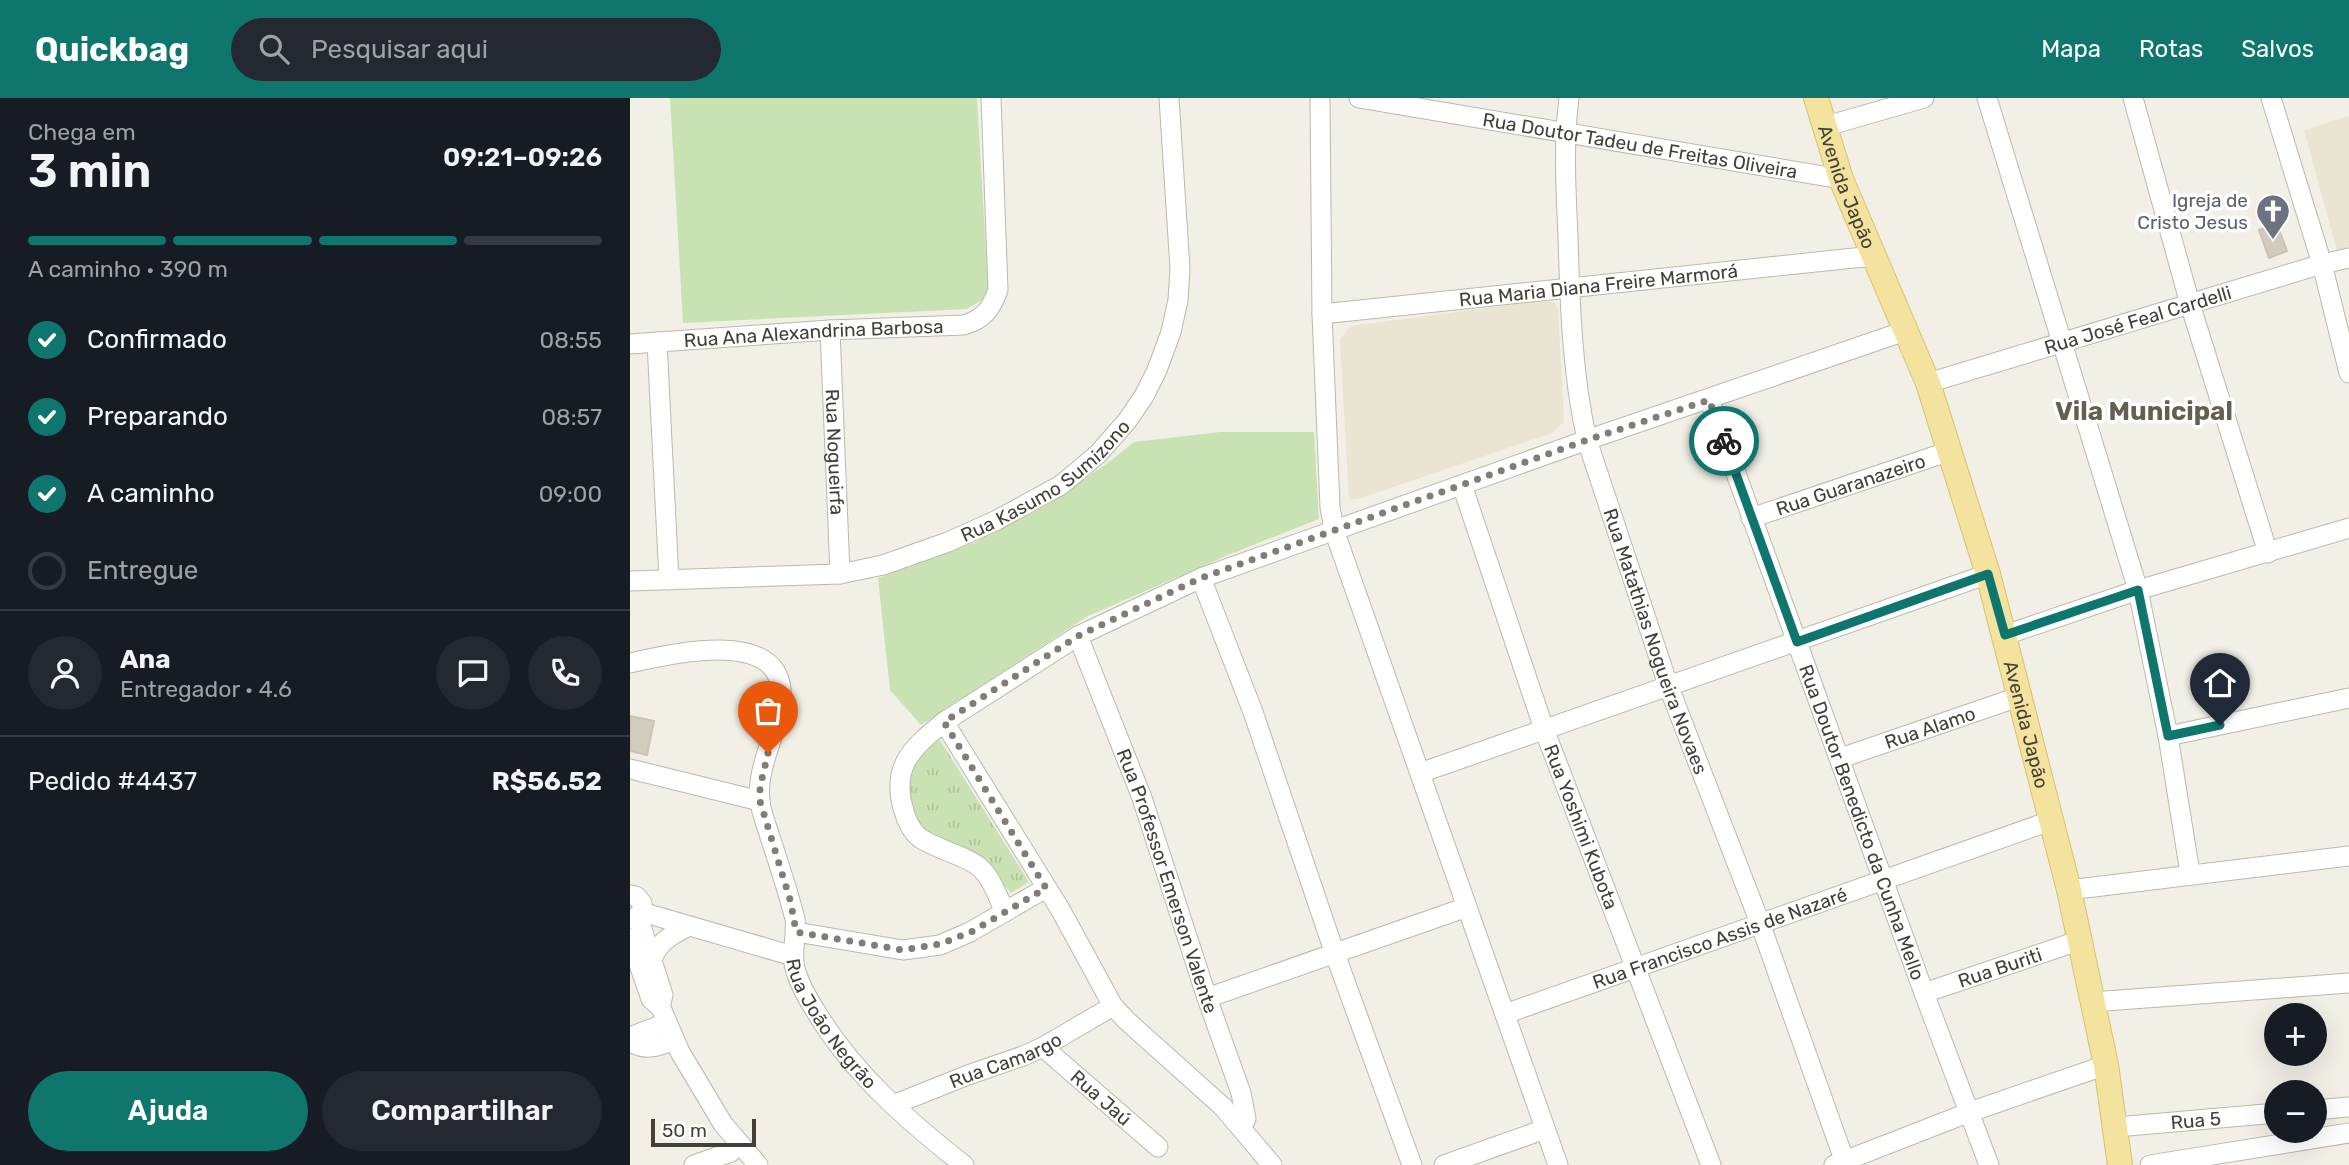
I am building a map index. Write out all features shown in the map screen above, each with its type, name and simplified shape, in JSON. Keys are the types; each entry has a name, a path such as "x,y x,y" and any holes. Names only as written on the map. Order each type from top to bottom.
{"main road":[{"name":"Avenida Japão","path":"1816,98 1841,178 1928,383 1988,574 2069,890 2106,1065 2120,1165"}],"street":[{"name":"Rua Ana Alexandrina Barbosa","path":"630,344 964,324 977,321 991,309 998,290 992,98"},
{"name":"Rua Kasumo Sumizono","path":"630,581 840,574 883,565 948,542 1027,504 1061,485 1098,454 1133,413 1157,370 1171,332 1178,300 1180,269 1169,98"},
{"path":"1320,98 1322,314 1330,507 1334,530 1558,1165"},
{"name":"Rua Doutor Tadeu de Freitas Oliveira","path":"1359,98 1841,178"},
{"name":"Rua Matathias Nogueira Novaes","path":"1569,98 1565,134 1570,288 1580,409 1587,440 1668,685 1760,923 1841,1164"},
{"path":"1823,127 1924,98"},
{"path":"1987,98 2138,590 2168,736 2190,873"},
{"path":"2133,98 2190,304 2268,553"},
{"path":"2271,98 2322,264 2349,373"},
{"name":"Rua Maria Diana Freire Marmorá","path":"1322,314 1874,256"},
{"name":"Rua José Feal Cardelli","path":"1928,383 2349,258"},
{"name":"Rua Nogueirfa","path":"830,330 840,574"},
{"path":"1005,912 986,874 977,864 936,848 917,836 906,818 898,794 900,774 909,756 924,738 944,722 1078,636 1201,578 1587,440 1905,331"},
{"path":"657,342 669,580"},
{"name":"Rua Doutor Benedicto da Cunha Mello","path":"1709,400 1989,1165"},
{"name":"Rua Guaranazeiro","path":"1751,518 1950,451"},
{"name":"Rua Yoshimi Kubota","path":"1462,485 1544,729 1711,1165"},
{"path":"2005,635 2138,590 2349,528"},
{"path":"1420,773 1988,574"},
{"path":"1201,578 1253,712 1335,954 1412,1165"},
{"name":"Rua Professor Emerson Valente","path":"1078,636 1170,878 1206,998 1241,1093 1246,1119 1241,1128"},
{"path":"630,663 729,650 755,653 768,661 777,673 782,694 763,772 760,801 632,771"},
{"name":"Rua Alamo","path":"1841,758 2021,696"},
{"path":"2168,736 2349,698"},
{"path":"944,722 1046,888 1113,1006 1223,1107 1272,1165"},
{"name":"Rua João Negrão","path":"760,801 791,903 796,932 793,956 802,988 833,1039 854,1066 893,1105 964,1165"},
{"name":"Rua Francisco Assis de Nazaré","path":"1505,1014 2053,820"},
{"path":"2069,890 2190,873 2349,856"},
{"name":"Rua João Negrão","path":"796,932 903,950 940,944 971,932 1046,888"},
{"path":"634,905 687,927 793,956"},
{"path":"630,1039 635,1045 648,1047 667,1024 663,995 634,905"},
{"path":"1206,998 1467,907"},
{"path":"652,959 664,940 687,927"},
{"path":"630,938 651,999 723,1124 733,1154"},
{"name":"Rua Buriti","path":"1924,993 2078,941"},
{"path":"2092,1002 2349,983"},
{"name":"Rua Camargo","path":"893,1105 1043,1047 1113,1006"},
{"name":"Rua Jaú","path":"1043,1047 1158,1147"},
{"path":"1841,1164 1970,1112 2106,1065"},
{"path":"2327,1109 2349,1107"},
{"name":"Rua 5","path":"2116,1128 2264,1114"},
{"path":"1444,1165 1545,1129"},
{"path":"2150,1165 2349,1133"},
{"path":"694,1165 733,1154 758,1165"}],"shaded area":[{"path":"2349,116 2349,248 2337,251 2304,130"},
{"path":"1540,301 1554,302 1558,309 1564,422 1552,433 1349,500 1340,339 1351,326"}],"green space":[{"path":"670,98 977,98 988,288 985,298 967,309 683,323"},
{"path":"1220,432 1314,432 1319,519 1088,616 921,725 890,690 878,578 973,543 1049,504 1134,442"},
{"path":"940,740 1029,882 1011,893 984,861 957,850 915,823 905,767 909,761"}],"building":[{"name":"Igreja de Cristo Jesus","path":"2277,224 2287,251 2269,258 2259,230"},
{"path":"630,716 654,721 647,755 630,751"}],"way so far":[{"path":"768,753 760,787 760,801 791,903 796,932 903,950 940,944 971,932 1046,888 944,722 1056,650 1078,636 1201,578 1587,440 1709,400 1724,441"}],"place":[{"name":"Igreja de Cristo Jesus","path":"2273,241"}],"district":[{"name":"Vila Municipal","path":"2144,411"}],"route":[{"path":"1724,441 1797,642 1988,574 2005,635 2138,590 2168,736 2220,725"}]}
